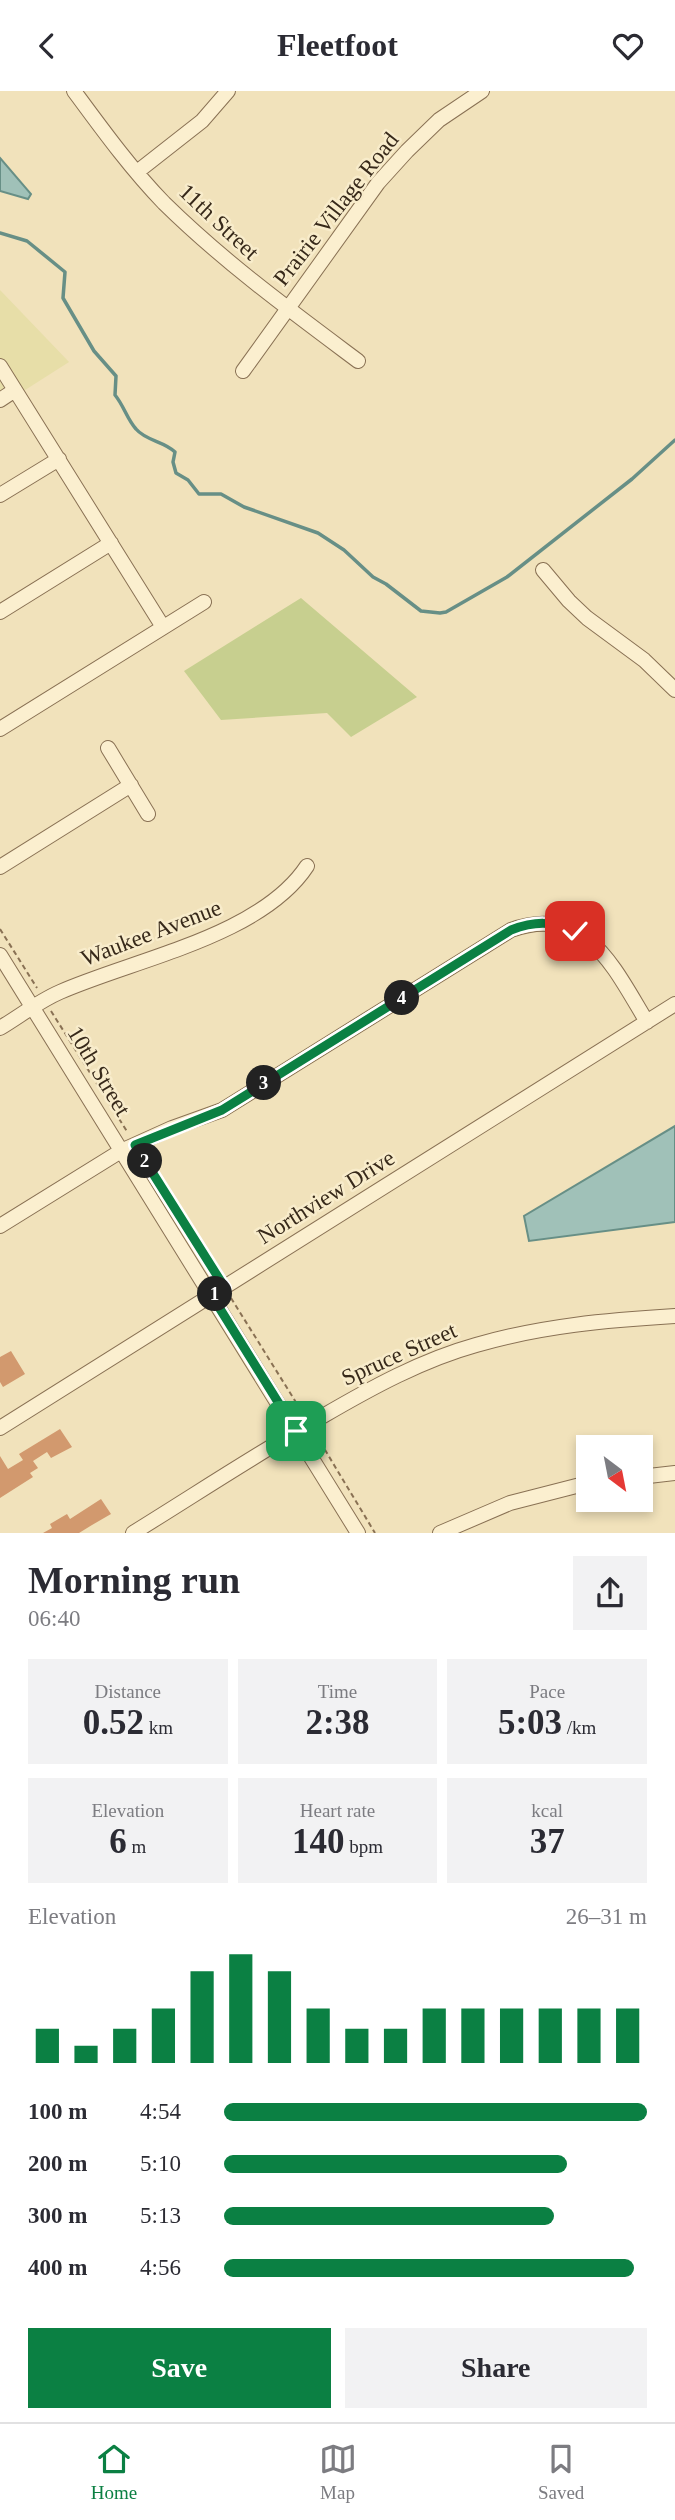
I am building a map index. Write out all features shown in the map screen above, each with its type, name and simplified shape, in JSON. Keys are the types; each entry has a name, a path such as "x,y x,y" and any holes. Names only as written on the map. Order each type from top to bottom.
{"street":[{"name":"11th Street","path":"74,91 114,145 162,200 198,235 243,275 358,361"},
{"path":"137,171 202,121 228,91"},
{"name":"Prairie Village Road","path":"243,371 378,183 439,120 482,91"},
{"path":"0,366 163,627"},
{"path":"0,400 15,390"},
{"path":"0,495 59,459"},
{"path":"0,612 111,543"},
{"path":"543,570 569,601 644,660 675,690"},
{"path":"0,729 204,602"},
{"path":"108,748 148,814"},
{"path":"0,867 131,785"},
{"name":"Waukee Avenue","path":"0,1028 59,992 232,927 280,897 296,883 307,866"},
{"path":"0,1226 121,1151 222,1110 511,930 528,924 542,922 560,925 590,940 612,967 647,1022"},
{"name":"10th Street","path":"0,955 358,1533"},
{"name":"Northview Drive","path":"0,1428 675,1004"},
{"name":"Spruce Street","path":"133,1533 296,1431 381,1383 474,1345 539,1330 601,1320 675,1316"},
{"path":"653,1476 675,1473"},
{"path":"440,1533 510,1503 576,1486"}],"path":[{"path":"91,1074 375,1533"}],"shaded area":[{"path":"0,290 69,362 0,406"}],"green space":[{"path":"301,598 417,697 351,737 327,713 221,720 184,671"}],"water":[{"path":"0,158 31,194 28,199 0,191"},
{"path":"675,1126 675,1222 529,1241 524,1216"}],"building":[{"path":"11,1351 25,1374 3,1387 0,1382 0,1357"},
{"path":"60,1429 72,1447 51,1458 47,1452 33,1461 38,1468 30,1473 33,1477 0,1498 0,1456 8,1469 23,1460 19,1454"},
{"path":"101,1499 111,1514 79,1533 43,1533 52,1528 50,1524 67,1514 70,1519"}],"waterway":[{"path":"0,233 27,241 65,272 63,298 94,351 116,376 115,395 130,421 140,433 175,452 173,462 176,473 188,480 199,494 221,494 244,507 318,533 344,550 373,577 421,611 446,612 507,577 632,479 675,440"}],"route":[{"path":"296,1431 212,1296 225,1288 135,1145 222,1110 511,930 542,922 575,931"}]}
